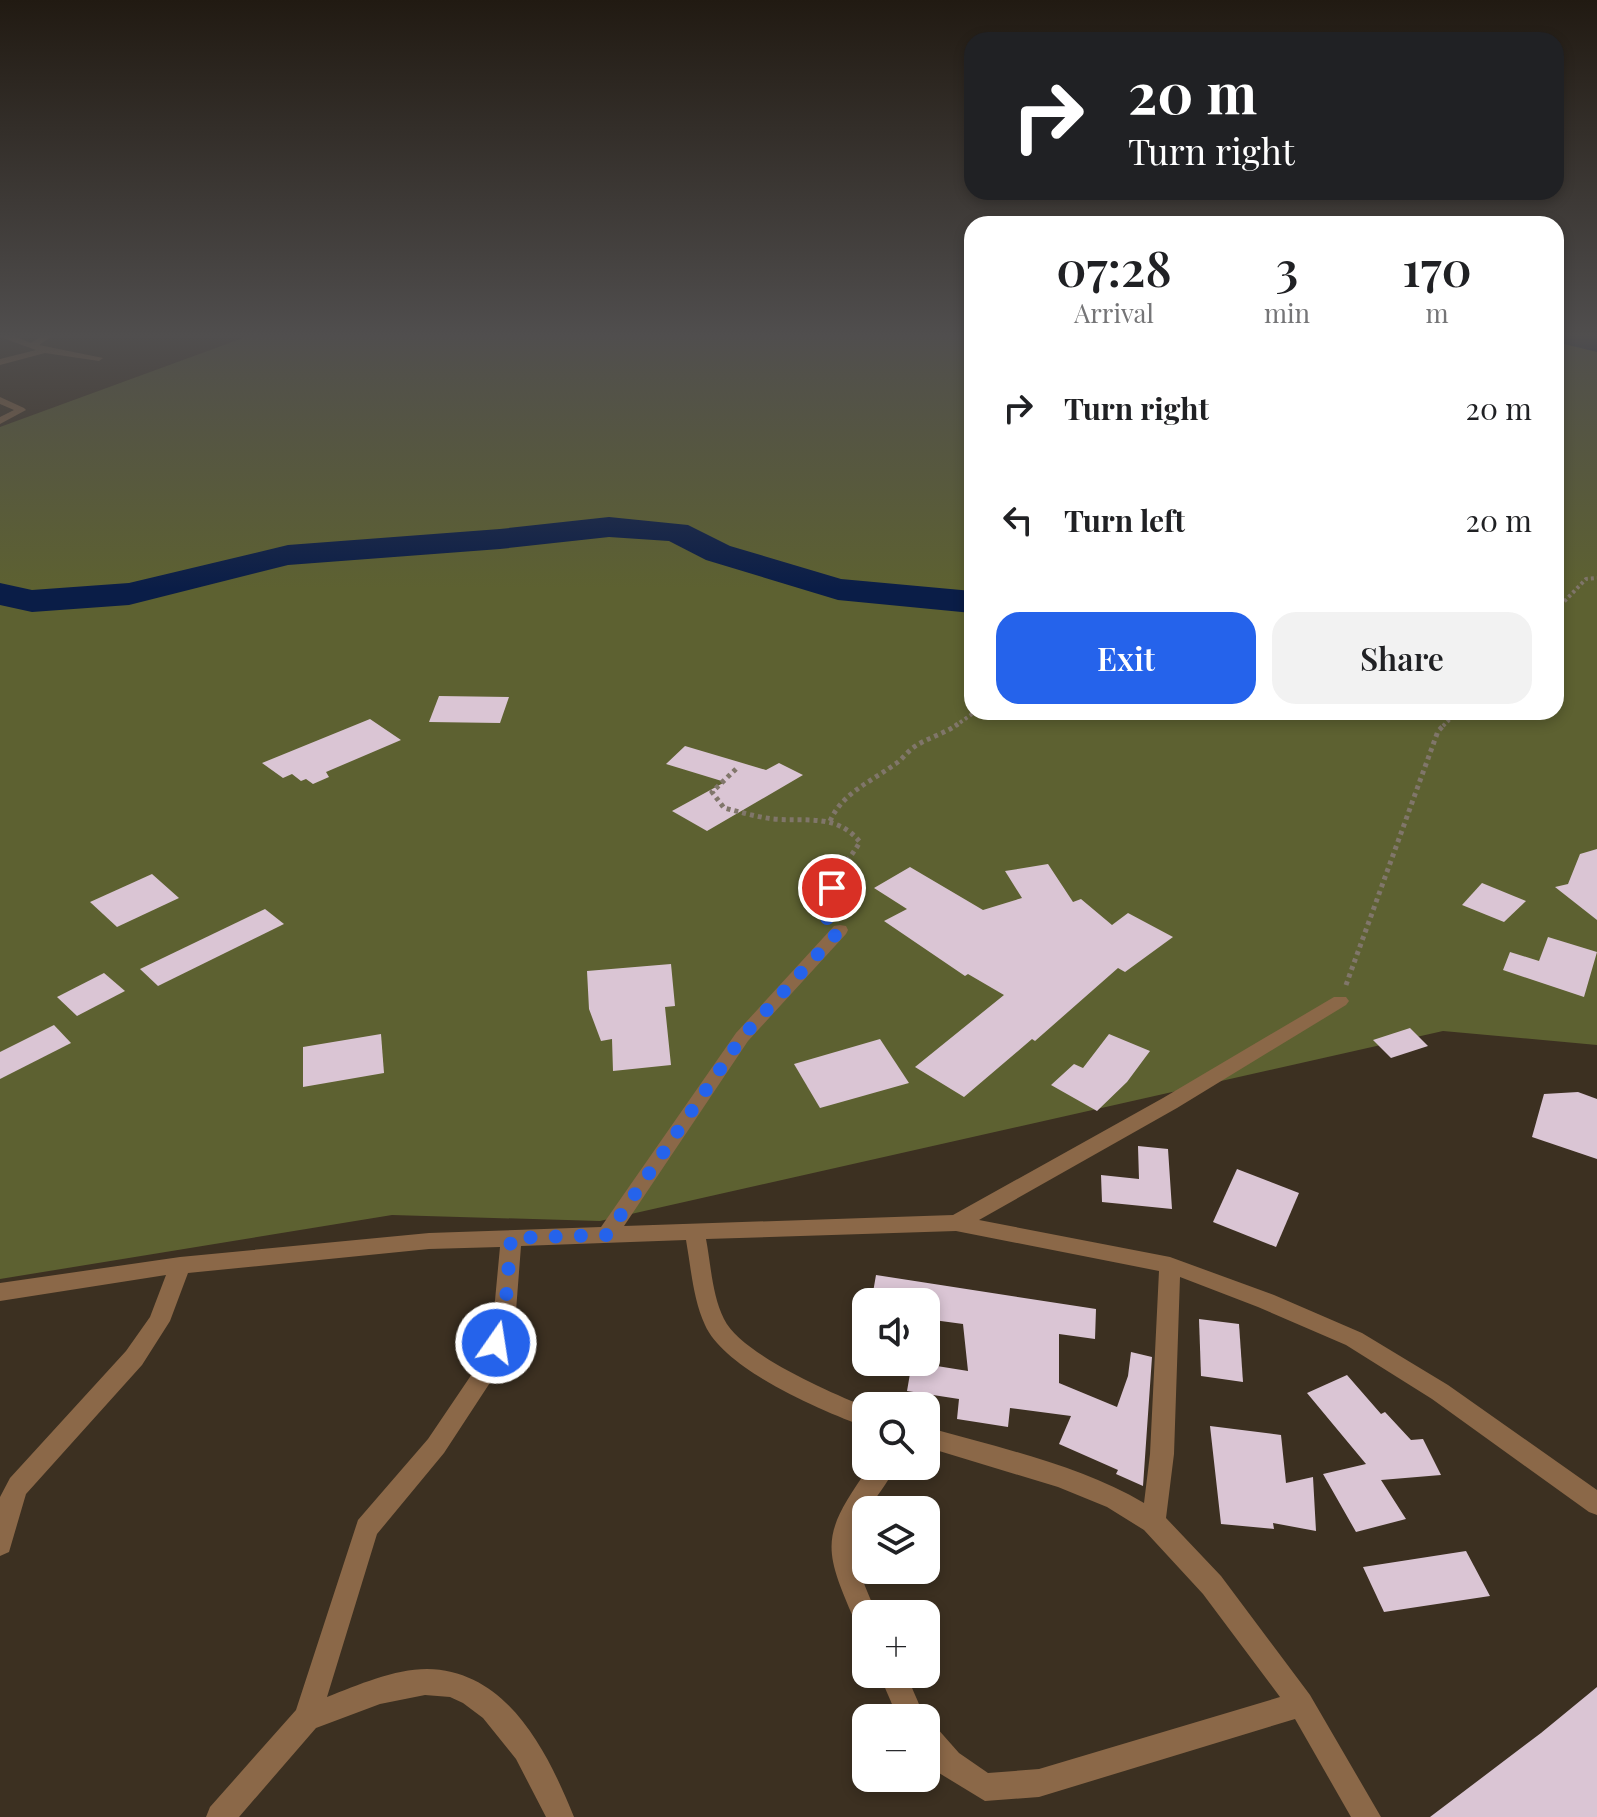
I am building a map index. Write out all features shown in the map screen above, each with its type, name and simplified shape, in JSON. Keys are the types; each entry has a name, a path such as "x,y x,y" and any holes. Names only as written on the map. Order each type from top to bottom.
{"street":[{"path":"607,1235 742,1037 840,930"},
{"path":"956,1223 1170,1103 1340,1001"},
{"path":"0,1292 180,1265 429,1241 956,1223 1170,1265 1266,1301 1354,1339 1440,1392 1597,1504"},
{"path":"695,1233 716,1326 752,1360 826,1402 852,1412"},
{"path":"220,1817 307,1718 367,1528 436,1446 486,1372 505,1311 511,1238"},
{"path":"0,1544 11,1499 18,1486 134,1358 159,1321 180,1265"},
{"path":"1153,1522 1162,1454 1170,1265"},
{"path":"940,1441 1061,1477 1115,1499 1153,1522 1212,1585 1301,1704 1367,1817"},
{"path":"858,1600 844,1569 842,1535 848,1516 874,1480"},
{"path":"307,1718 367,1694 427,1682 456,1686 496,1708 541,1769 560,1817"},
{"path":"940,1753 949,1763 985,1787 1039,1783 1301,1704"}],"path":[{"path":"1564,602 1586,579 1597,578"},
{"path":"830,821 835,810 862,783 896,764 915,746 944,734 964,720"},
{"path":"1340,1001 1438,731 1449,720"},
{"path":"736,769 712,792 724,808 772,819 830,821 851,828 860,842 854,855 839,870 826,903 825,916 840,930"}],"green space":[{"path":"22,419 964,419 964,720 1564,720 1564,419 1597,419 1597,1045 1443,1031 600,1221 392,1215 0,1279 0,427"}],"building":[{"path":"439,696 509,697 500,723 429,722"},
{"path":"370,719 401,740 326,772 329,777 313,784 306,779 301,781 292,774 283,778 262,763"},
{"path":"685,746 766,770 779,763 803,775 707,831 672,811 725,782 666,764"},
{"path":"1597,849 1597,920 1555,887 1568,884 1580,854"},
{"path":"1048,864 1073,902 1081,899 1112,925 1128,913 1173,937 1125,972 1118,968 1035,1041 1032,1039 964,1097 915,1067 1004,995 968,974 965,976 884,921 907,909 874,888 910,867 983,910 1022,898 1005,871"},
{"path":"152,874 179,898 117,927 90,902"},
{"path":"1482,883 1526,901 1504,922 1462,905"},
{"path":"265,909 284,924 158,986 140,969"},
{"path":"1548,937 1597,952 1584,997 1503,970 1510,952 1539,961"},
{"path":"671,964 675,1006 665,1007 671,1065 613,1071 612,1039 601,1041 589,1009 587,971"},
{"path":"104,973 125,991 77,1016 57,997"},
{"path":"54,1025 71,1043 0,1079 0,1052"},
{"path":"1410,1028 1428,1046 1391,1058 1373,1040"},
{"path":"381,1034 384,1073 303,1087 303,1047"},
{"path":"1109,1034 1150,1051 1127,1082 1097,1111 1051,1085 1074,1064 1083,1068"},
{"path":"880,1039 909,1083 820,1108 794,1064"},
{"path":"1578,1092 1597,1099 1597,1159 1532,1137 1544,1094"},
{"path":"1138,1146 1168,1149 1172,1209 1102,1202 1101,1175 1139,1179"},
{"path":"1237,1169 1299,1193 1276,1247 1213,1222"},
{"path":"876,1275 1096,1309 1095,1339 1059,1334 1059,1383 1117,1407 1128,1376 1131,1352 1152,1357 1143,1486 1116,1474 1118,1470 1059,1444 1071,1416 1010,1408 1008,1427 957,1419 959,1399 940,1396 940,1392 907,1391 910,1376 940,1376 940,1366 968,1371 963,1324 940,1321 940,1288 874,1288"},
{"path":"1199,1319 1239,1324 1243,1382 1201,1376"},
{"path":"1347,1375 1381,1414 1385,1412 1411,1440 1423,1439 1441,1475 1381,1480 1406,1519 1356,1532 1323,1474 1366,1464 1307,1393"},
{"path":"1210,1426 1281,1435 1286,1483 1313,1477 1316,1531 1273,1523 1274,1529 1221,1524"},
{"path":"1466,1551 1490,1596 1384,1612 1363,1567"},
{"path":"1597,1687 1597,1817 1430,1817 1541,1733"}],"waterway":[{"path":"0,594 32,601 129,594 288,555 500,539 609,527 676,532 718,553 838,589 964,601"}],"route":[{"path":"496,1343 505,1311 511,1238 607,1235 742,1037 840,930 825,916 832,888"}]}
